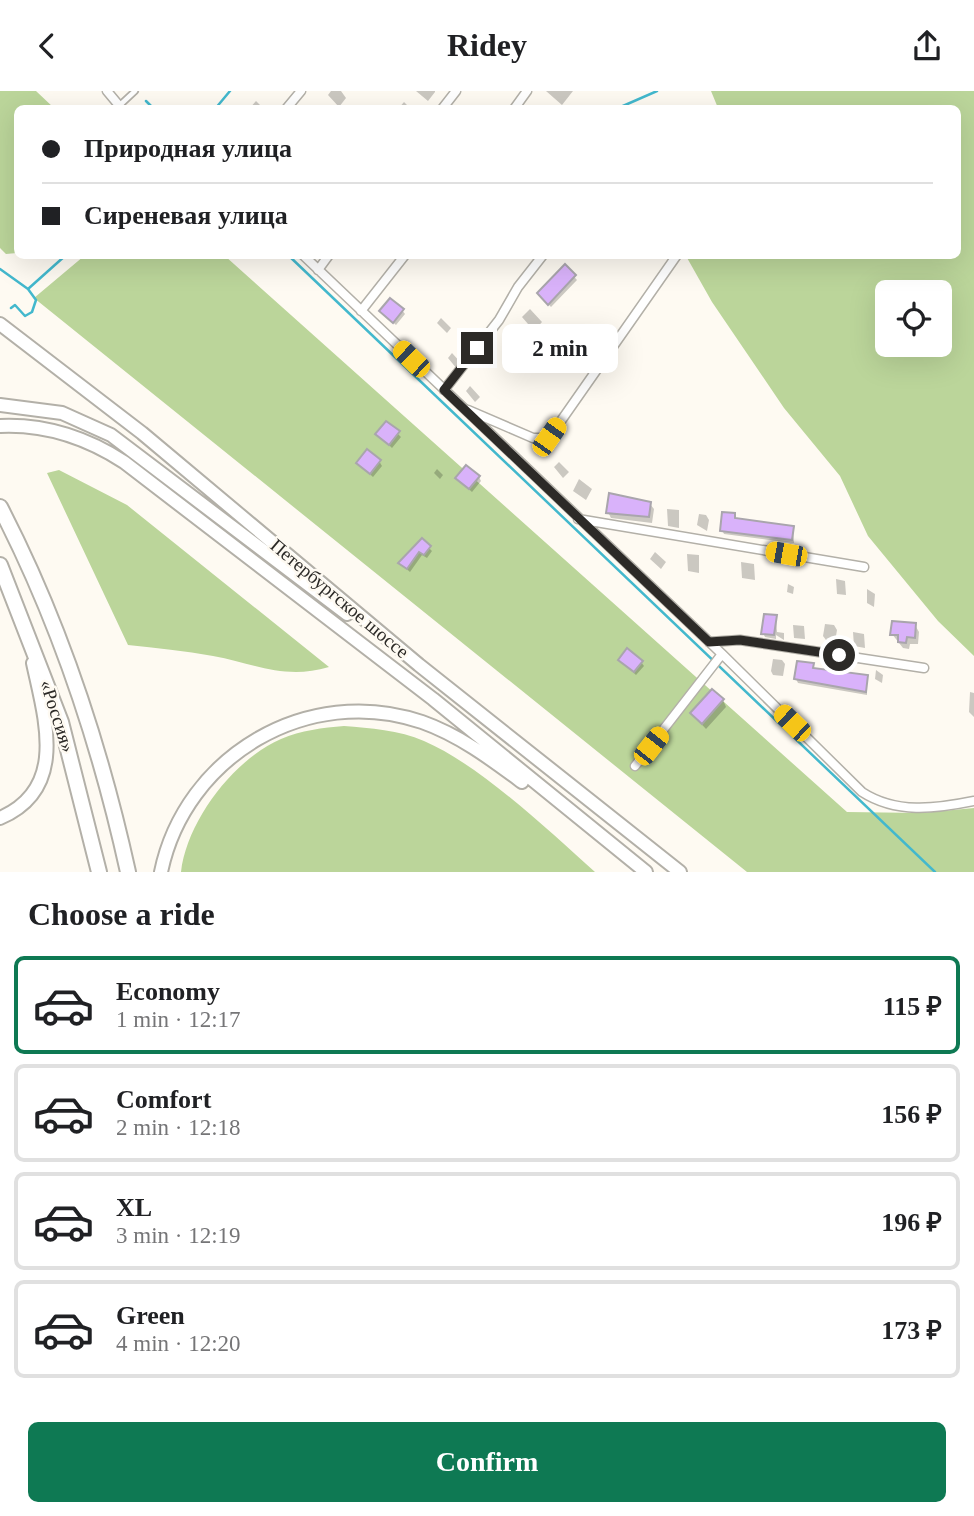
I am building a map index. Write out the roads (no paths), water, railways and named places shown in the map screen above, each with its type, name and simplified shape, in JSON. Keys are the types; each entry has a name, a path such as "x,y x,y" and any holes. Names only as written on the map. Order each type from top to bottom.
{"highway":[{"name":"«Россия»","path":"0,507 49,611 83,704 101,762 128,872"},
{"name":"«Россия»","path":"0,565 24,622 72,760 99,872"}],"main road":[{"name":"Петербургское шоссе","path":"0,324 142,433 419,665 680,872"},
{"path":"0,405 62,413 118,439 378,638 419,665"},
{"name":"Петербургское шоссе","path":"0,426 33,428 77,438 117,458 433,699 646,872"},
{"path":"0,818 21,806 33,793 47,757 46,724 24,622"},
{"path":"160,872 170,840 183,812 221,764 272,730 308,717 345,712 406,717 449,733 487,756 607,842"}],"street":[{"path":"107,91 119,105"},
{"path":"289,105 301,91"},
{"path":"307,259 709,642 717,660 862,792 876,801 898,808 974,801"},
{"path":"318,270 326,259"},
{"path":"361,311 402,259"},
{"path":"444,390 499,320 518,287 540,259"},
{"path":"462,408 533,437 549,437 674,259"},
{"path":"578,519 864,567"},
{"path":"709,642 740,640 924,668"},
{"path":"635,766 717,660"}],"lane":[{"path":"123,105 135,91"}],"waterway":[{"path":"218,105 230,91"},
{"path":"625,105 657,91"},
{"path":"146,101 150,105"},
{"path":"11,308 15,305 25,316 32,312 36,300 28,289 62,259"},
{"path":"292,259 935,872"},
{"path":"0,269 28,289"}]}
